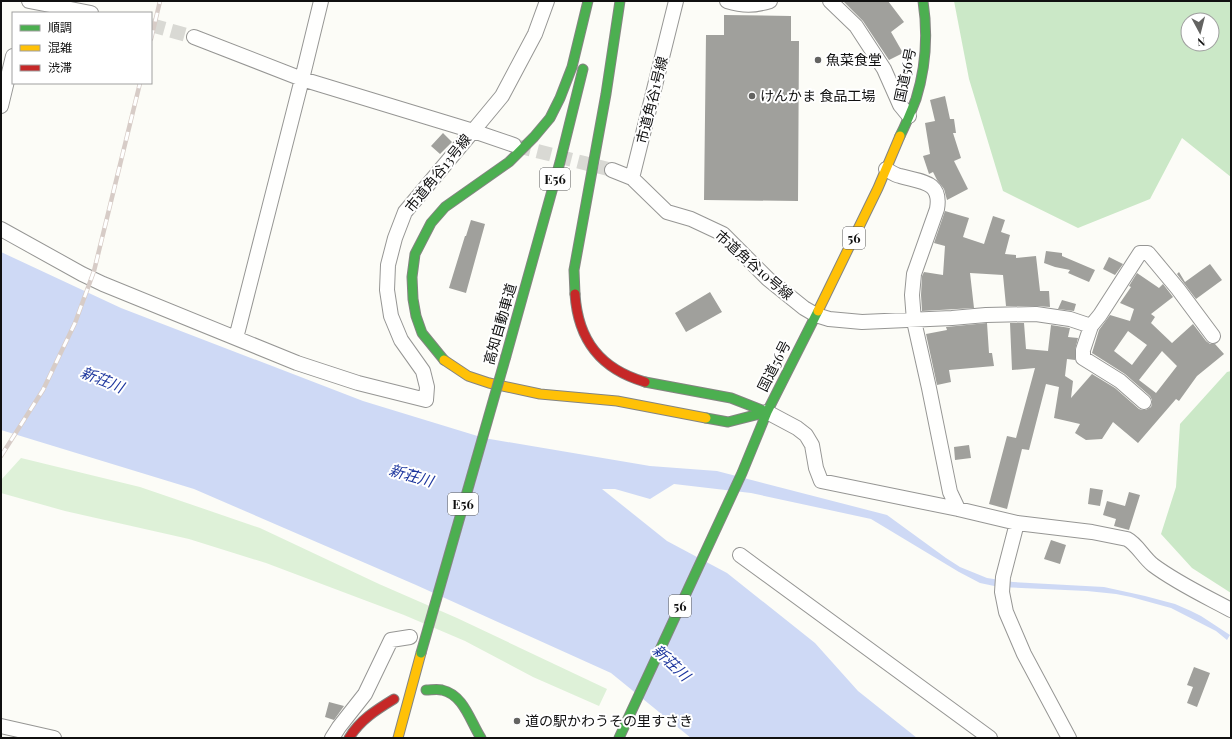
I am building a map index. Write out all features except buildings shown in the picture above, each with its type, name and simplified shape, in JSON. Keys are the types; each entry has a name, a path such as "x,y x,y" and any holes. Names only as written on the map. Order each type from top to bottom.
{"highway":[{"path":"588,1 572,67 560,98 550,118 534,137 509,162 446,207 422,237 415,254 412,277 413,299 416,316 422,333 444,360 468,376 540,394 617,401 728,422 767,412"},
{"path":"620,1 606,94 574,270 575,301 580,325 588,342 597,354 608,364 622,373 637,379 662,385 735,399 767,412"},
{"name":"国道56号","path":"619,738 742,473 767,412 816,315 886,169 909,116 916,98 925,57 926,22 923,1"},
{"name":"高知自動車道","path":"398,738 558,170 585,62"},
{"path":"426,690 442,690 455,695 463,705 481,738"},
{"path":"349,738 359,724 374,710 394,698"}],"street":[{"path":"23,12 28,1 86,12"},
{"path":"1,229 102,284 236,338 302,79 320,1"},
{"path":"514,145 473,131 502,96 535,34 547,1"},
{"name":"市道角谷1号線","path":"632,178 676,1"},
{"path":"727,1 740,5 757,5 770,1"},
{"path":"830,1 856,26 884,69 900,105 909,116"},
{"name":"市道角谷13号線","path":"194,37 302,79 473,131 406,212 394,238 388,265 387,290 391,316 401,340 423,371 427,387 426,400 351,381 297,363 236,338"},
{"path":"1,106 12,60"},
{"path":"886,169 898,176 928,184 933,187 938,201 937,209 914,274 912,295 914,321 950,492 958,509"},
{"path":"612,170 632,178"},
{"name":"市道角谷10号線","path":"632,178 667,212 691,219 723,234 768,279 804,308 816,315 829,319 862,322 914,321 986,314 1036,314 1070,319 1091,326"},
{"path":"1144,402 1120,381 1083,358 1083,350 1091,326 1104,310 1140,253 1148,253 1178,289 1213,336"},
{"path":"767,412 798,428 806,435 812,445 816,468 821,480 1017,523 1092,532 1127,539 1144,557 1168,575 1231,610"},
{"path":"1017,523 1003,577 1002,592 1006,612 1024,654 1069,738"},
{"path":"740,555 990,738"},
{"path":"332,738 364,694 391,640 410,637"},
{"path":"1,726 54,738"}],"green space":[{"path":"954,1 1231,1 1231,177 1182,138 1150,199 1078,228 1003,191 969,79"},
{"path":"1231,371 1231,593 1192,568 1161,534 1176,487 1180,424 1227,372"},
{"path":"21,458 140,487 260,528 379,584 457,618 607,689 599,706 533,677 465,641 404,615 266,563 189,539 65,511 1,493 1,480"}],"water":[{"name":"新荘川","path":"1,252 121,308 363,401 484,438 650,466 717,471 887,515 960,567 987,578 1013,582 1104,587 1145,596 1175,604 1191,611 1230,635 1227,640 1216,631 1171,608 1131,597 1087,591 999,587 980,583 871,519 751,493 674,484 650,499 615,489 602,489 667,541 727,573 815,643 858,691 917,738 691,738 611,673 416,585 194,489 1,430"}],"tunnel":[{"path":"152,25 194,37"},
{"path":"517,146 612,170"}],"railway":[{"path":"152,35 160,1"},
{"path":"1,456 43,390 75,323 94,271 140,84"}],"traffic: fast":[{"path":"444,360 422,333 416,316 413,299 412,277 415,254 431,223 445,207 509,162 534,137 550,118 560,98 572,67 588,1"},
{"path":"575,294 574,270 606,94 620,1"},
{"path":"900,136 916,99 922,75 926,38 923,1"},
{"path":"506,356 560,162 583,69"},
{"path":"619,738 742,473 767,412 818,311"},
{"path":"421,653 506,356"},
{"path":"645,382 731,398 767,412"},
{"path":"706,418 728,422 767,412"},
{"path":"426,690 442,690 456,697 466,710 481,738"}],"traffic: slow":[{"path":"818,311 878,188 900,136"},
{"path":"444,360 468,376 489,383 540,394 617,401 706,418"},
{"path":"398,738 421,653"}],"traffic: jam":[{"path":"575,294 581,325 594,350 604,361 616,369 645,382"},
{"path":"349,738 363,721 375,711 394,699"}],"place":[{"name":"魚菜食堂","path":"818,60"},
{"name":"けんかま 食品工場","path":"752,96"},
{"name":"道の駅かわうその里すさき","path":"517,721"}]}
